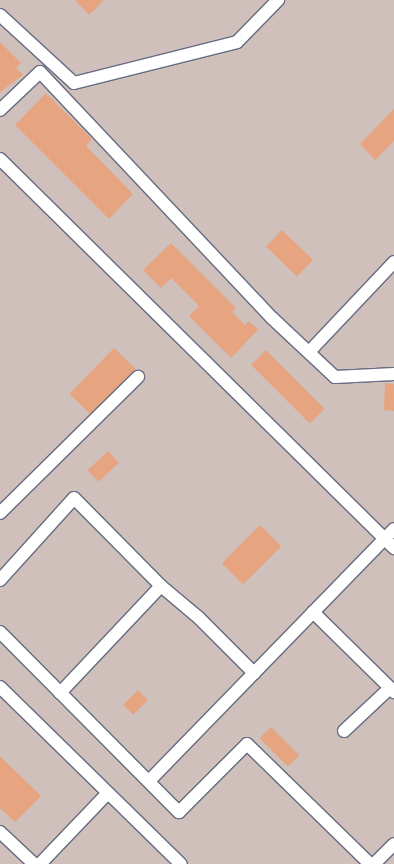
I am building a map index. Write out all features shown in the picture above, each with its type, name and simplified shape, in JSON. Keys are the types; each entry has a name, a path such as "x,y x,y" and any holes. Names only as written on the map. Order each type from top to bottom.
{"street":[{"path":"0,15 74,83 237,42 278,0"},
{"path":"0,110 40,72 135,176 335,377 394,374"},
{"path":"0,159 394,548"},
{"path":"309,352 394,262"},
{"path":"0,513 138,377"},
{"path":"0,580 74,498 161,586 254,673"},
{"path":"149,781 394,529"},
{"path":"60,692 161,586"},
{"path":"313,612 392,690 344,731"},
{"path":"0,632 179,812 246,744 372,864 394,844"},
{"path":"0,686 107,794 181,864"},
{"path":"40,864 107,794"},
{"path":"0,832 34,864"}],"shaded area":[{"path":"0,0 394,0 394,864 0,864"}],"building":[{"path":"75,0 104,0 89,15"},
{"path":"0,42 21,63 16,68 23,75 0,92"},
{"path":"46,93 92,139 86,146 133,194 109,219 15,125"},
{"path":"394,109 394,141 375,160 360,144"},
{"path":"282,230 313,260 297,276 266,247"},
{"path":"171,243 236,308 232,312 245,325 249,321 258,330 231,358 189,316 199,306 171,278 161,288 143,270"},
{"path":"114,348 136,369 91,415 70,394"},
{"path":"266,350 325,409 310,424 251,365"},
{"path":"385,383 394,384 394,411 384,410"},
{"path":"108,451 119,463 98,482 88,470"},
{"path":"260,525 281,546 243,584 222,563"},
{"path":"138,690 148,700 133,715 123,705"},
{"path":"271,727 299,755 288,767 260,738"},
{"path":"0,756 41,796 15,822 0,808"}]}
